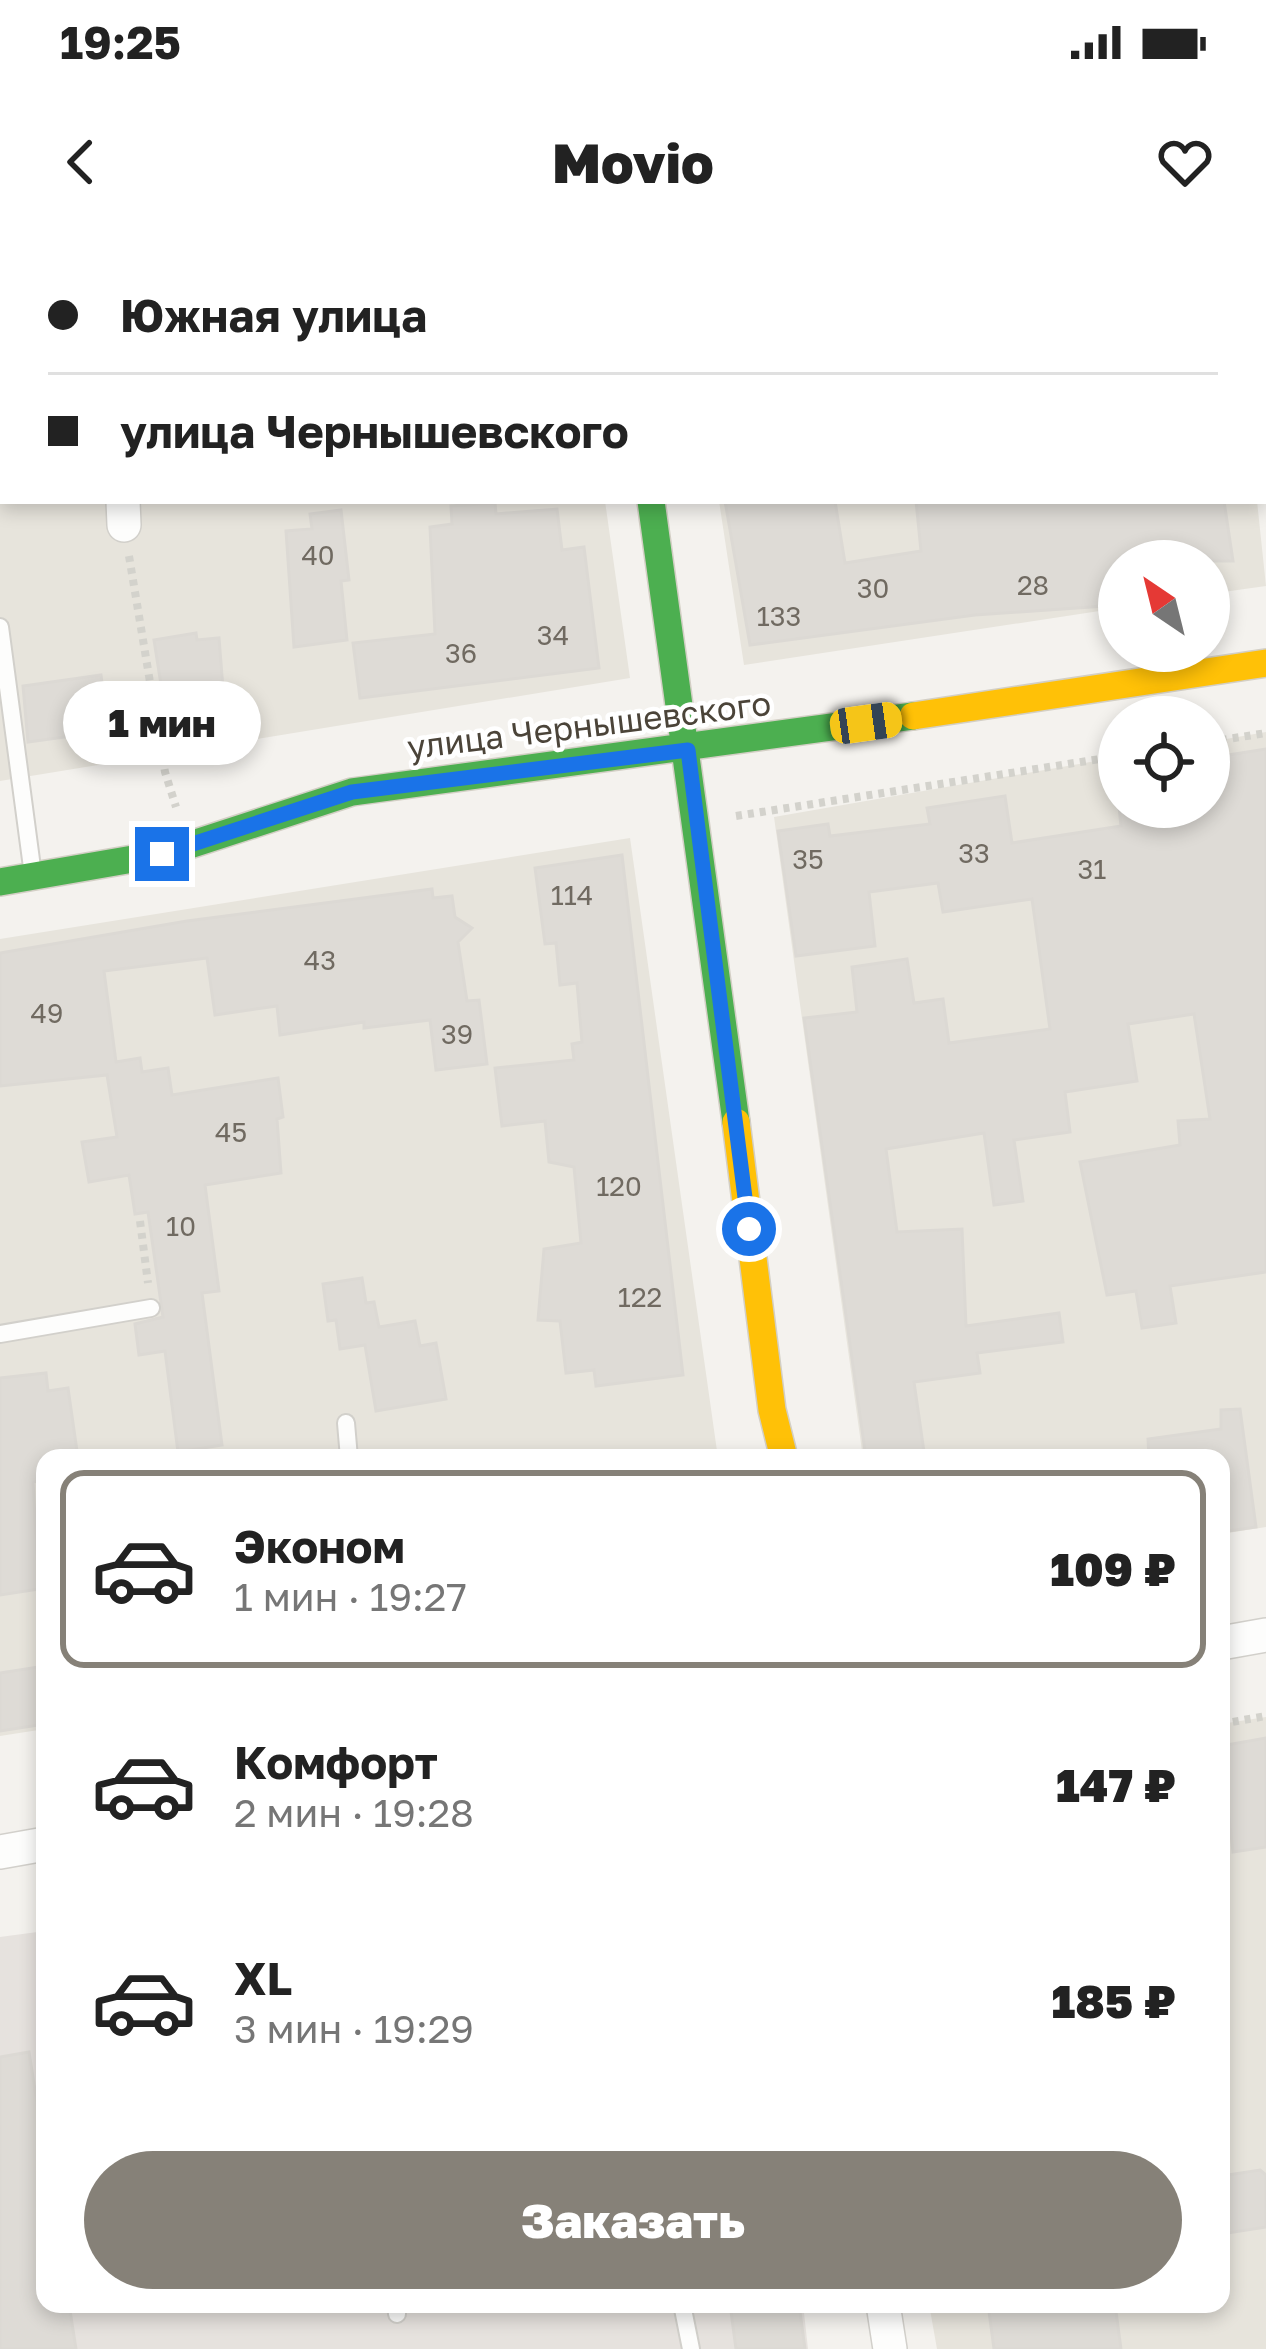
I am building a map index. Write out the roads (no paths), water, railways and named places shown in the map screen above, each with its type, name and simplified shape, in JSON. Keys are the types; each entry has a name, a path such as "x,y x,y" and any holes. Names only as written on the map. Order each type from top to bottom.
{"street":[{"path":"651,504 699,822 772,1410 782,1449"},
{"name":"улица Чернышевского","path":"0,882 188,845 352,792 688,750 1266,663"},
{"path":"1230,1641 1266,1635"},
{"path":"0,1852 36,1846"},
{"path":"884,2313 890,2349"}],"lane":[{"path":"0,627 33,876"},
{"path":"0,1334 151,1308"},
{"path":"346,1423 348,1449"},
{"path":"684,2313 691,2349"}]}
